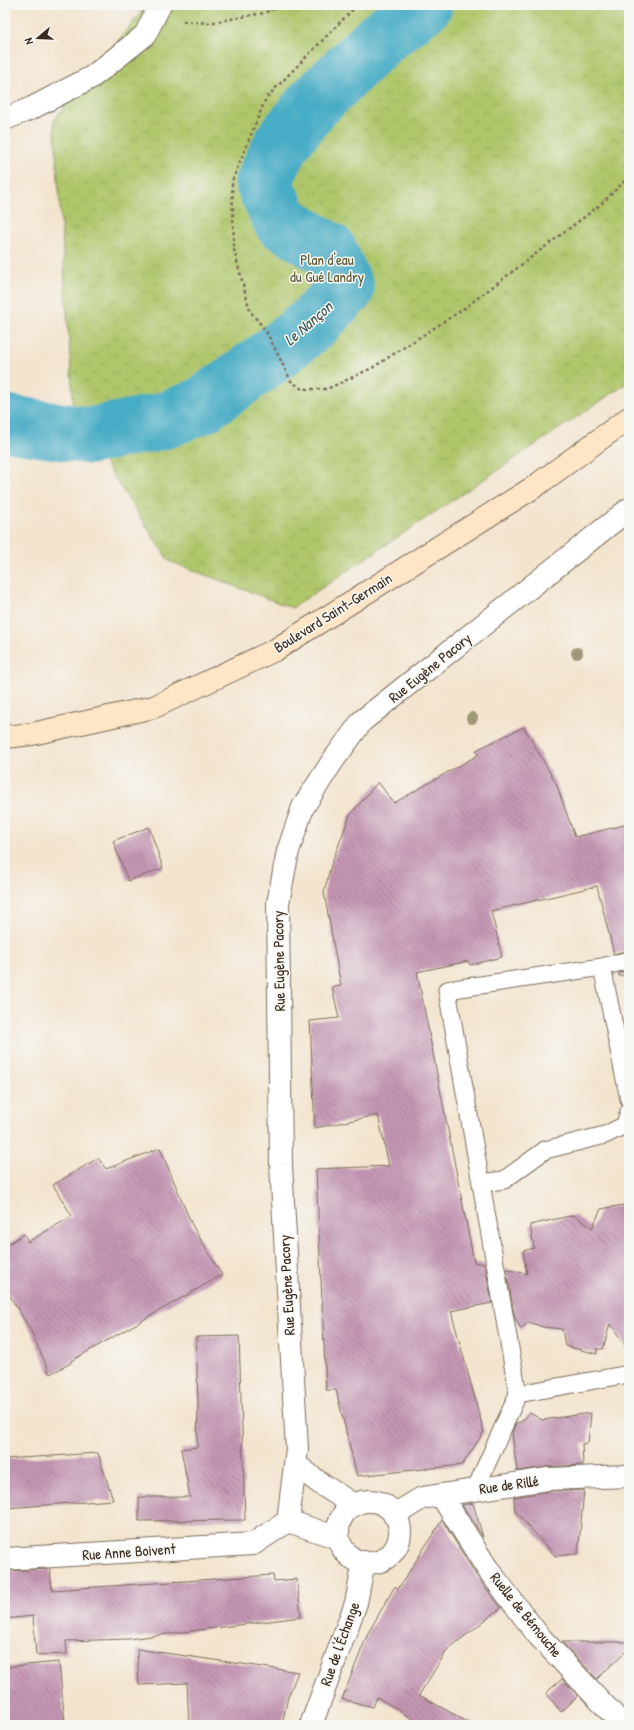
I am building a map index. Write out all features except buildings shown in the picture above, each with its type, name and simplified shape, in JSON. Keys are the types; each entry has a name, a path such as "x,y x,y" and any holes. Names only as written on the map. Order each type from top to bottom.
{"main road":[{"name":"Boulevard Saint-Germain","path":"5,737 32,734 154,707 275,650 534,487 629,418"}],"street":[{"path":"5,119 32,108 92,77 145,35 157,11"},
{"name":"Rue Eugène Pacory","path":"288,1521 297,1449 280,1165 278,903 288,851 304,807 332,762 362,721 629,509"},
{"path":"295,1464 321,1484 354,1504"},
{"name":"Rue de Rillé","path":"394,1514 422,1498 548,1479 629,1476"},
{"name":"Ruelle de Bémouche","path":"441,1495 487,1568 538,1634 623,1725"},
{"path":"371,1501 380,1503 394,1514 400,1532 398,1542 388,1557 368,1564 348,1556 342,1548 338,1538 340,1518 346,1510 354,1504 371,1501"},
{"path":"288,1521 338,1538"},
{"name":"Rue Anne Boivent","path":"5,1559 253,1544 288,1521"},
{"name":"Rue de l'Échange","path":"311,1725 356,1603 364,1562"}],"lane":[{"path":"475,1490 518,1394 448,990 602,967 629,960"},
{"path":"602,967 629,1099"},
{"path":"482,1183 504,1180 544,1150 605,1135 625,1125 629,1111"},
{"path":"518,1394 629,1374"}],"path":[{"path":"157,11 209,23 264,13 283,5"},
{"path":"357,5 266,98 232,181 234,250 250,311 266,331 292,381 302,390 327,388 372,368 462,310 600,206 629,177"}],"green space":[{"name":"Plan d'eau du Gué Landry","path":"147,5 629,5 629,382 292,608 169,561 74,416 54,120"}],"waterway":[{"name":"Le Nançon","path":"5,423 90,436 163,421 201,406 272,356 312,324 346,289 328,250 282,222 263,182 284,140 314,103 382,37 424,5"}]}
